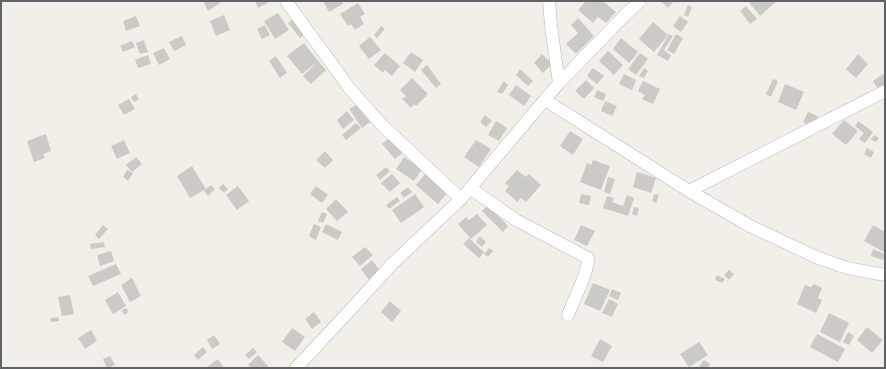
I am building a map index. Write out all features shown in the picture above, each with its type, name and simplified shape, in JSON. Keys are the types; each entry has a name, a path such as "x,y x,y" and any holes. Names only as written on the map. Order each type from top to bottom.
{"street":[{"path":"286,1 350,89 368,110 460,199"},
{"path":"550,1 551,26 559,83"},
{"path":"296,368 392,264 460,199 559,83 640,1"},
{"path":"689,191 885,91"},
{"path":"545,100 689,191 750,226 816,257 847,268 885,275"},
{"path":"470,188 516,220 588,258 585,274 568,315"}],"building":[{"path":"207,1 223,1 208,11 204,3"},
{"path":"255,1 271,1 258,8"},
{"path":"323,1 342,1 343,4 329,12"},
{"path":"586,1 603,1 616,12 606,23 598,17 593,23 578,10"},
{"path":"661,1 674,1 668,8"},
{"path":"748,1 777,1 760,16"},
{"path":"358,3 365,14 360,17 364,24 355,30 351,24 348,26 340,14"},
{"path":"688,5 692,7 688,17 684,15"},
{"path":"746,6 757,19 750,24 740,11"},
{"path":"278,13 289,30 275,39 264,21"},
{"path":"224,15 230,30 216,36 210,21"},
{"path":"136,16 140,26 126,31 123,21"},
{"path":"680,16 688,22 681,32 673,26"},
{"path":"295,17 307,32 300,38 288,23"},
{"path":"578,18 594,36 576,54 566,44 578,33 571,25"},
{"path":"653,22 668,35 654,52 639,39"},
{"path":"265,25 270,35 262,39 257,29"},
{"path":"381,26 385,29 377,38 374,35"},
{"path":"669,34 673,36 664,50 671,55 668,61 657,55"},
{"path":"676,34 683,38 674,54 667,50"},
{"path":"182,36 186,45 174,51 169,42"},
{"path":"370,37 381,50 369,59 359,46"},
{"path":"621,38 638,52 629,63 613,49"},
{"path":"144,40 148,52 140,54 136,43"},
{"path":"132,41 135,47 123,52 120,46"},
{"path":"304,43 318,61 302,74 287,56"},
{"path":"164,48 170,59 159,65 153,53"},
{"path":"608,51 623,65 614,75 599,61"},
{"path":"411,52 423,60 415,72 403,63"},
{"path":"385,53 400,66 392,76 385,70 383,73 374,65"},
{"path":"640,53 648,59 636,75 628,69"},
{"path":"542,54 552,64 543,73 534,63"},
{"path":"858,54 868,64 856,78 846,69"},
{"path":"148,55 151,64 138,68 135,60"},
{"path":"276,56 287,73 280,78 269,61"},
{"path":"318,61 326,70 311,84 303,76"},
{"path":"427,65 441,84 436,88 421,70"},
{"path":"593,68 604,76 597,84 587,76"},
{"path":"644,68 648,71 644,78 639,76"},
{"path":"520,69 533,81 528,86 516,75"},
{"path":"624,74 636,80 632,90 619,84"},
{"path":"883,74 885,77 885,86 879,91 873,81"},
{"path":"412,78 428,94 416,106 414,104 411,108 402,99 406,96 400,90"},
{"path":"773,79 778,81 771,97 766,94"},
{"path":"586,80 594,88 584,99 575,91"},
{"path":"504,81 508,85 502,94 497,92"},
{"path":"643,81 660,89 653,104 642,99 645,95 638,91"},
{"path":"785,84 804,92 796,110 778,102"},
{"path":"516,85 531,96 524,106 509,95"},
{"path":"597,90 606,94 603,101 594,97"},
{"path":"136,94 139,99 134,102 131,97"},
{"path":"129,99 135,109 124,115 118,105"},
{"path":"605,101 617,106 612,116 601,111"},
{"path":"358,104 370,122 362,128 349,109"},
{"path":"347,111 354,120 343,129 337,120"},
{"path":"808,112 818,116 814,127 803,122"},
{"path":"485,115 492,121 486,127 480,122"},
{"path":"844,120 858,131 846,145 832,134"},
{"path":"496,121 507,128 499,141 488,135"},
{"path":"858,121 873,132 865,143 859,139 864,133 855,126"},
{"path":"356,123 361,128 346,140 342,135"},
{"path":"570,131 583,139 573,155 560,146"},
{"path":"46,134 51,151 43,154 45,158 34,162 27,141"},
{"path":"874,135 879,138 876,142 871,140"},
{"path":"392,136 405,151 395,159 382,144"},
{"path":"124,140 130,153 117,159 111,146"},
{"path":"476,140 491,149 479,167 464,157"},
{"path":"867,148 874,152 871,158 864,154"},
{"path":"325,151 333,160 325,168 316,160"},
{"path":"136,157 142,164 132,172 126,165"},
{"path":"404,157 422,169 414,181 396,169"},
{"path":"593,160 610,166 601,190 580,182 587,163 591,165"},
{"path":"192,166 206,189 190,198 177,176"},
{"path":"386,167 390,171 380,180 376,175"},
{"path":"127,170 133,173 128,181 123,177"},
{"path":"517,170 526,177 529,174 541,185 526,202 521,198 517,202 505,191 509,186 505,183"},
{"path":"637,172 656,178 651,193 633,187"},
{"path":"426,173 448,192 438,204 416,185"},
{"path":"392,174 400,183 390,192 381,183"},
{"path":"608,177 615,179 610,194 604,192"},
{"path":"223,184 228,189 224,193 219,188"},
{"path":"211,185 215,189 208,196 204,191"},
{"path":"238,186 249,201 237,210 226,195"},
{"path":"316,186 328,195 322,203 310,194"},
{"path":"408,187 412,192 404,198 400,193"},
{"path":"415,194 424,207 401,223 392,210"},
{"path":"581,194 591,196 589,205 579,203"},
{"path":"654,194 659,195 656,203 652,201"},
{"path":"627,195 634,198 628,216 603,208 607,196 614,198 612,202 623,206"},
{"path":"397,197 400,201 389,209 386,205"},
{"path":"336,199 348,212 337,221 326,209"},
{"path":"488,205 508,226 503,232 482,211"},
{"path":"634,207 639,208 637,216 632,214"},
{"path":"322,212 327,214 323,223 318,221"},
{"path":"477,214 487,225 471,239 458,224 466,217 469,220"},
{"path":"314,224 321,227 316,240 309,236"},
{"path":"326,224 342,232 338,240 322,232"},
{"path":"103,225 108,229 99,239 95,235"},
{"path":"581,225 595,231 587,246 574,240"},
{"path":"873,225 885,232 884,252 864,241"},
{"path":"480,236 486,242 482,247 476,242"},
{"path":"469,238 484,252 479,258 463,244"},
{"path":"104,242 105,247 91,249 90,244"},
{"path":"365,247 373,255 360,266 352,257"},
{"path":"489,248 493,251 488,257 484,254"},
{"path":"873,249 885,254 883,260 871,256"},
{"path":"111,251 114,261 100,266 97,255"},
{"path":"372,260 380,271 369,280 361,269"},
{"path":"116,264 121,274 93,286 88,276"},
{"path":"729,270 734,274 729,280 724,275"},
{"path":"717,275 725,279 722,283 715,280"},
{"path":"132,278 141,296 130,302 121,285"},
{"path":"593,283 610,290 600,311 584,304"},
{"path":"814,284 822,288 818,298 822,300 816,313 797,304 805,285 811,287"},
{"path":"612,289 621,293 618,300 609,296"},
{"path":"118,292 126,306 113,314 105,300"},
{"path":"70,295 74,314 62,316 58,297"},
{"path":"609,299 618,304 612,317 602,313"},
{"path":"390,301 401,311 392,322 381,312"},
{"path":"126,308 129,312 124,315 122,310"},
{"path":"314,312 321,322 312,329 305,319"},
{"path":"829,313 849,323 840,342 820,332"},
{"path":"58,317 59,321 51,322 51,318"},
{"path":"867,327 883,340 872,353 857,340"},
{"path":"292,328 305,337 295,351 282,342"},
{"path":"91,330 97,341 85,349 78,338"},
{"path":"848,332 854,336 849,345 843,342"},
{"path":"817,334 845,349 838,362 810,347"},
{"path":"214,335 220,344 212,349 207,340"},
{"path":"600,339 612,346 603,362 591,356"},
{"path":"699,342 708,355 689,367 680,354"},
{"path":"203,347 207,352 198,360 194,355"},
{"path":"253,348 257,352 249,359 245,355"},
{"path":"258,355 268,366 266,368 251,368 248,365"},
{"path":"110,356 115,365 107,368 103,359"},
{"path":"218,359 224,368 205,368"},
{"path":"704,360 710,364 708,368 698,368"}]}
